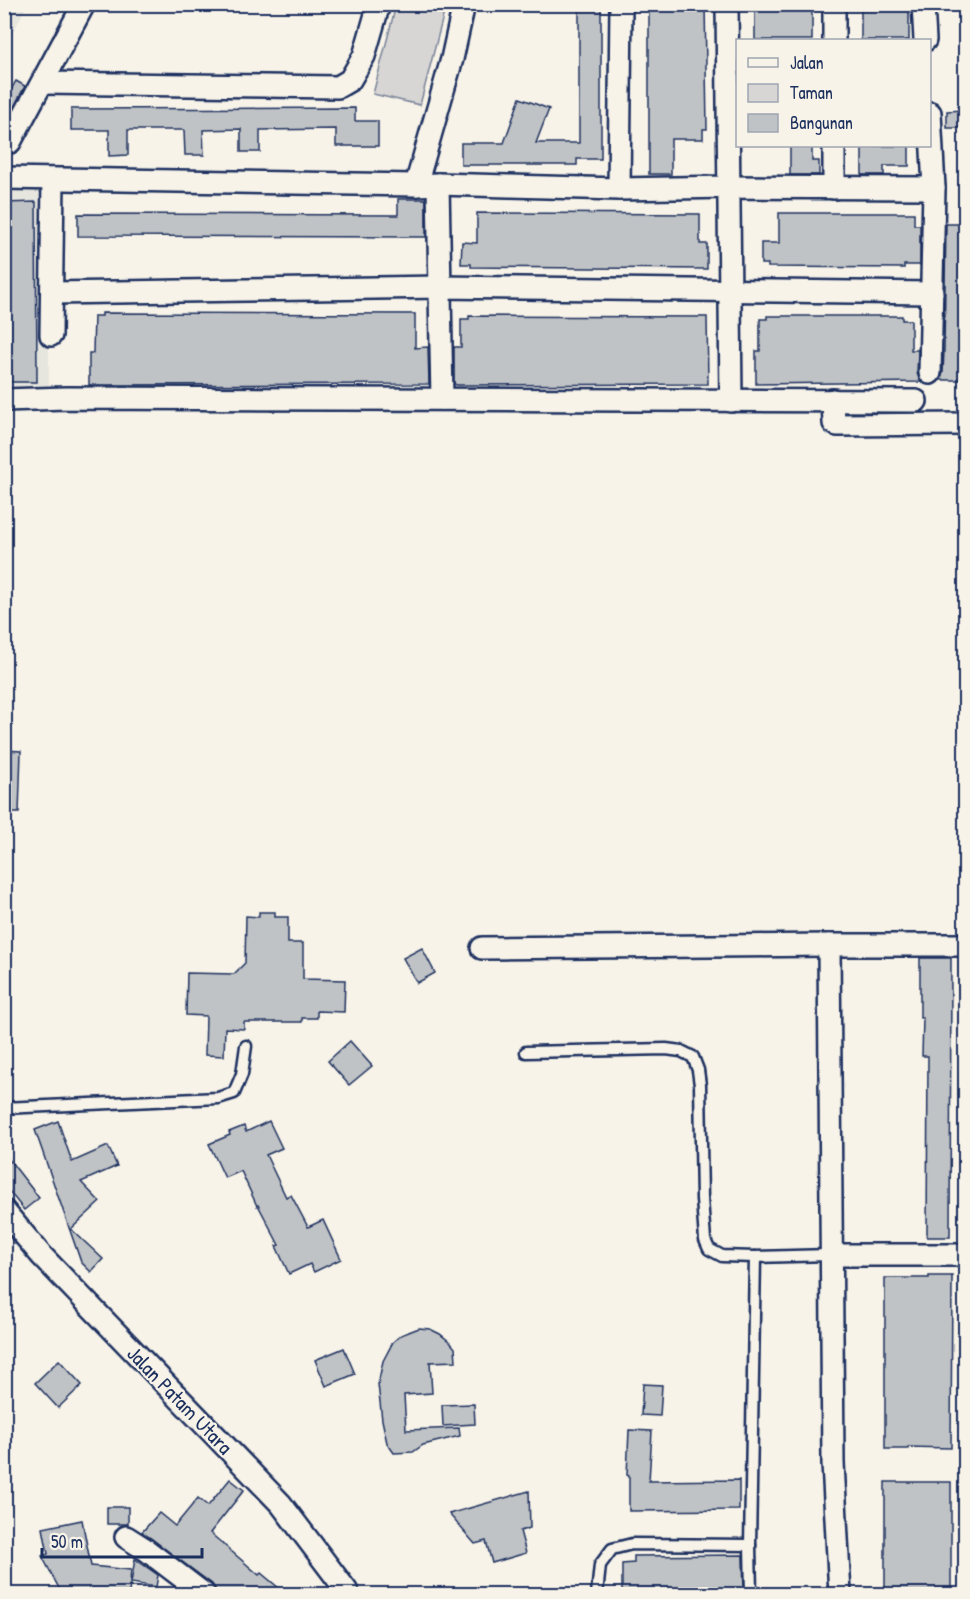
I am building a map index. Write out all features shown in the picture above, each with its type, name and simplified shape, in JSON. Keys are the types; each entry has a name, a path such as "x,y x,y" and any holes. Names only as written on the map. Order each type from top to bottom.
{"street":[{"path":"10,142 84,4"},
{"path":"43,83 338,87 350,80 363,56 379,4"},
{"path":"416,185 453,59 464,4"},
{"path":"619,189 621,4"},
{"path":"727,4 731,400"},
{"path":"834,4 834,39"},
{"path":"923,4 925,39"},
{"path":"930,373 934,188 931,131"},
{"path":"834,147 834,188"},
{"path":"4,178 619,189 934,188"},
{"path":"51,335 53,179"},
{"path":"438,184 442,399"},
{"path":"52,293 441,287 932,293"},
{"path":"4,400 66,398 916,401"},
{"path":"833,400 834,423 837,425 966,424"},
{"path":"829,945 833,1463 840,1594"},
{"path":"482,948 966,945"},
{"name":"Jalan Patam Utara","path":"4,1211 42,1256 281,1504 348,1594"},
{"path":"830,1255 966,1256"},
{"path":"126,1537 204,1594"}],"lane":[{"path":"4,1108 218,1098 234,1093 242,1074 246,1046"},
{"path":"526,1052 666,1049 693,1057 700,1085 702,1199 705,1240 710,1250 722,1256 830,1255"},
{"path":"751,1594 755,1257"},
{"path":"597,1594 600,1565 612,1549 632,1544 750,1545"}],"shaded area":[{"path":"4,5 27,5 5,48"},
{"path":"49,175 49,399 5,399 4,176"}],"green space":[{"path":"396,5 446,5 420,105 373,94"}],"building":[{"path":"579,4 601,4 601,159 577,159 577,165 461,165 461,143 504,143 520,98 549,109 536,143 579,143"},
{"path":"649,4 705,4 707,129 703,129 703,139 671,139 671,174 649,174"},
{"path":"755,4 812,4 812,39 755,39"},
{"path":"861,4 909,4 909,39 861,39"},
{"path":"16,81 25,86 4,125 4,102"},
{"path":"355,108 355,121 378,121 378,146 336,146 336,129 260,130 260,152 241,152 241,129 203,130 204,155 185,155 184,130 128,130 128,155 109,156 109,130 71,130 71,109"},
{"path":"965,110 965,128 947,128 947,111"},
{"path":"790,147 812,147 812,161 819,161 819,175 790,175"},
{"path":"862,147 909,147 909,166 884,166 884,175 862,175"},
{"path":"398,199 426,199 426,237 78,236 78,214 398,215"},
{"path":"36,202 37,382 4,382 4,203"},
{"path":"477,213 700,214 700,244 707,244 707,269 471,267 471,264 461,264 462,242 477,243"},
{"path":"779,213 914,213 914,225 920,225 920,265 904,265 904,268 768,267 768,264 761,264 761,243 779,243"},
{"path":"946,224 966,224 966,380 940,380 943,373 944,350"},
{"path":"102,313 415,314 415,348 428,347 429,384 89,385 89,353 93,353 94,316 102,316"},
{"path":"469,316 707,317 708,384 457,385 454,384 454,347 461,347 461,319 469,319"},
{"path":"767,316 902,316 902,320 911,320 911,350 918,350 917,373 921,382 756,384 756,351 760,351 760,319 767,319"},
{"path":"4,750 21,751 19,813 4,813"},
{"path":"259,912 275,912 275,917 288,917 288,943 303,943 303,979 345,980 344,1012 317,1011 317,1018 302,1018 302,1022 244,1022 244,1029 225,1028 224,1056 205,1055 206,1016 186,1015 187,973 234,974 245,963 246,916 259,917"},
{"path":"422,948 435,973 417,983 403,958"},
{"path":"920,958 951,958 950,1237 927,1237 928,1056 922,1056"},
{"path":"350,1041 372,1066 349,1085 328,1061"},
{"path":"58,1121 72,1162 108,1146 117,1166 81,1182 100,1202 71,1229 103,1259 91,1272 81,1262 35,1130"},
{"path":"269,1121 282,1148 266,1155 286,1197 291,1195 308,1227 323,1220 341,1259 314,1272 310,1264 289,1274 276,1246 279,1245 241,1171 225,1178 209,1144 244,1126 246,1132"},
{"path":"4,1153 39,1198 24,1210 4,1185"},
{"path":"929,1276 952,1276 951,1448 885,1449 885,1278 929,1278"},
{"path":"419,1328 430,1329 450,1342 455,1348 456,1361 430,1362 432,1393 404,1395 406,1430 459,1428 460,1436 423,1445 413,1452 394,1453 387,1443 378,1384 383,1361 393,1342 401,1335"},
{"path":"344,1348 355,1374 326,1386 315,1360"},
{"path":"59,1360 82,1385 58,1408 35,1383"},
{"path":"643,1384 662,1385 660,1416 641,1415"},
{"path":"474,1404 475,1424 443,1426 442,1405"},
{"path":"629,1430 652,1431 649,1481 739,1480 739,1510 629,1511 629,1476 627,1475"},
{"path":"230,1479 244,1490 210,1533 259,1575 261,1573 286,1594 217,1594 212,1584 142,1532 159,1513 175,1526 198,1498 208,1506"},
{"path":"885,1482 951,1482 951,1594 885,1594"},
{"path":"529,1491 530,1528 520,1531 526,1553 492,1563 486,1541 475,1544 449,1514"},
{"path":"107,1507 128,1507 128,1524 107,1524"},
{"path":"82,1520 91,1566 131,1570 129,1594 97,1592 99,1594 62,1594 42,1556 48,1554 43,1528"},
{"path":"743,1555 744,1594 622,1594 622,1564 634,1563 634,1556"},
{"path":"135,1559 158,1575 156,1587 131,1583"}]}
